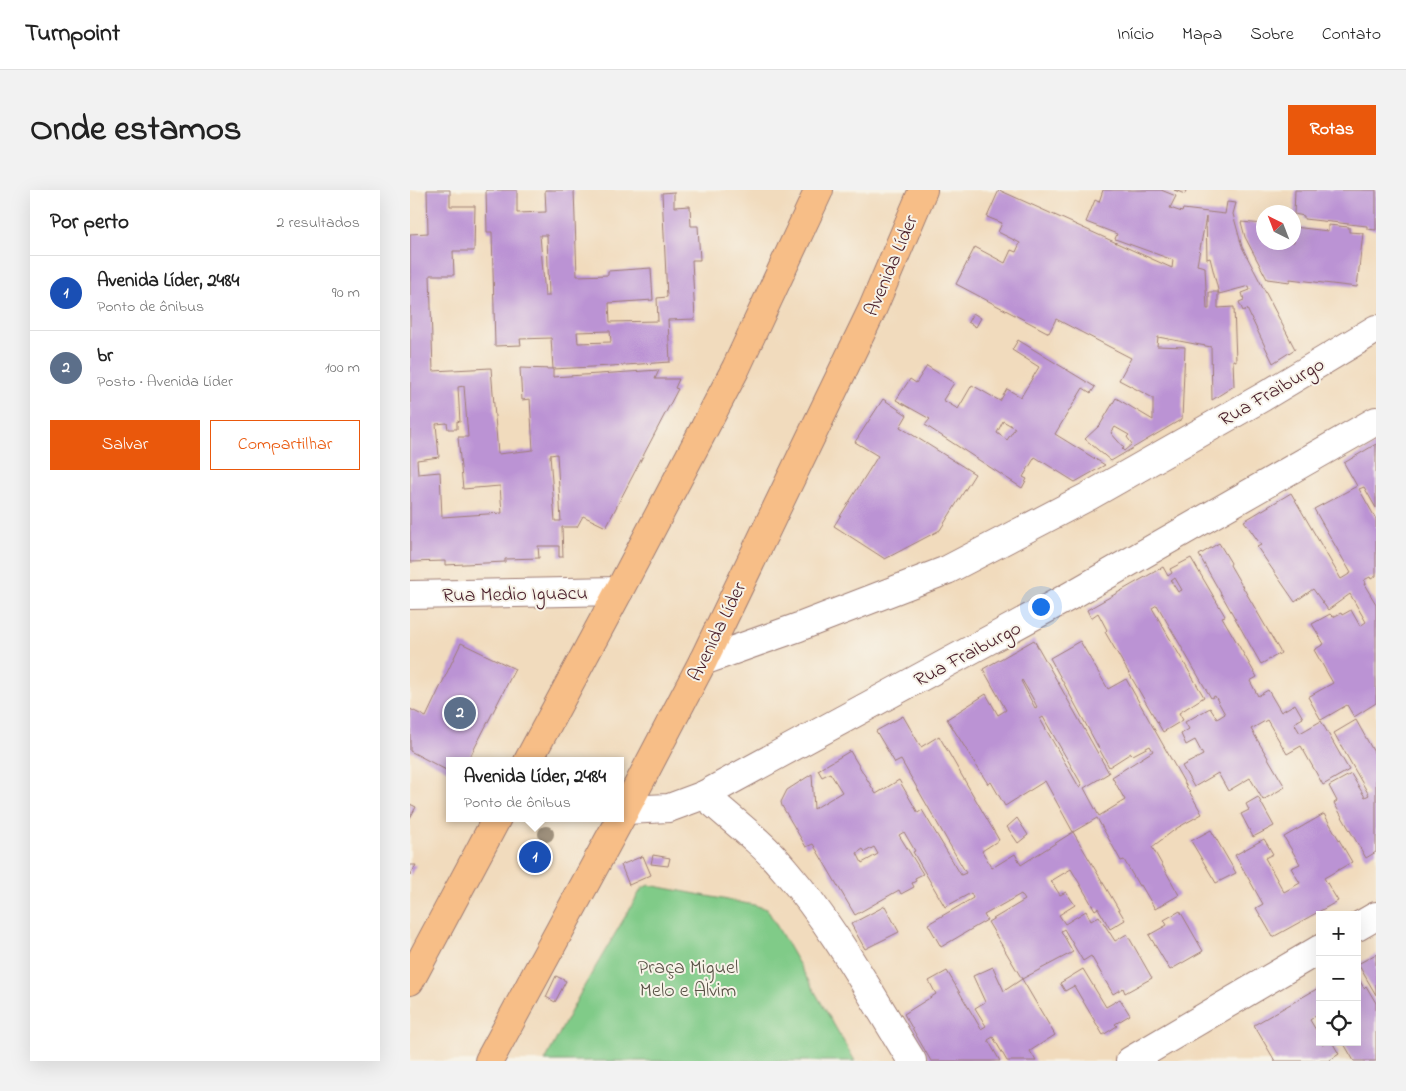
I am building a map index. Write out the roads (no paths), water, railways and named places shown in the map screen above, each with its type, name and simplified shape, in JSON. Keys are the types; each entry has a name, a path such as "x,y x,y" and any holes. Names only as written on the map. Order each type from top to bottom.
{"main road":[{"path":"530,757 736,368 819,190"},
{"name":"Avenida Líder","path":"625,810 702,661 872,310 922,190"},
{"path":"410,981 495,822"},
{"name":"Avenida Líder","path":"489,1061 618,822"}],"street":[{"name":"Rua Fraiburgo","path":"702,661 799,627 947,570 1089,496 1376,329"},
{"name":"Rua Fraiburgo","path":"625,810 669,808 704,795 1070,596 1376,422"},
{"name":"Rua Medio Iguacu","path":"410,595 619,591"},
{"path":"704,795 751,836 797,884 821,916 912,1061"},
{"path":"1361,925 1376,916"},
{"path":"1130,1061 1316,951"}],"place":[{"name":"br","path":"460,713"},
{"name":"Avenida Líder, 2484","path":"535,857"}],"park label":[{"name":"Praça Miguel Melo e Alvim","path":"688,978"}]}
